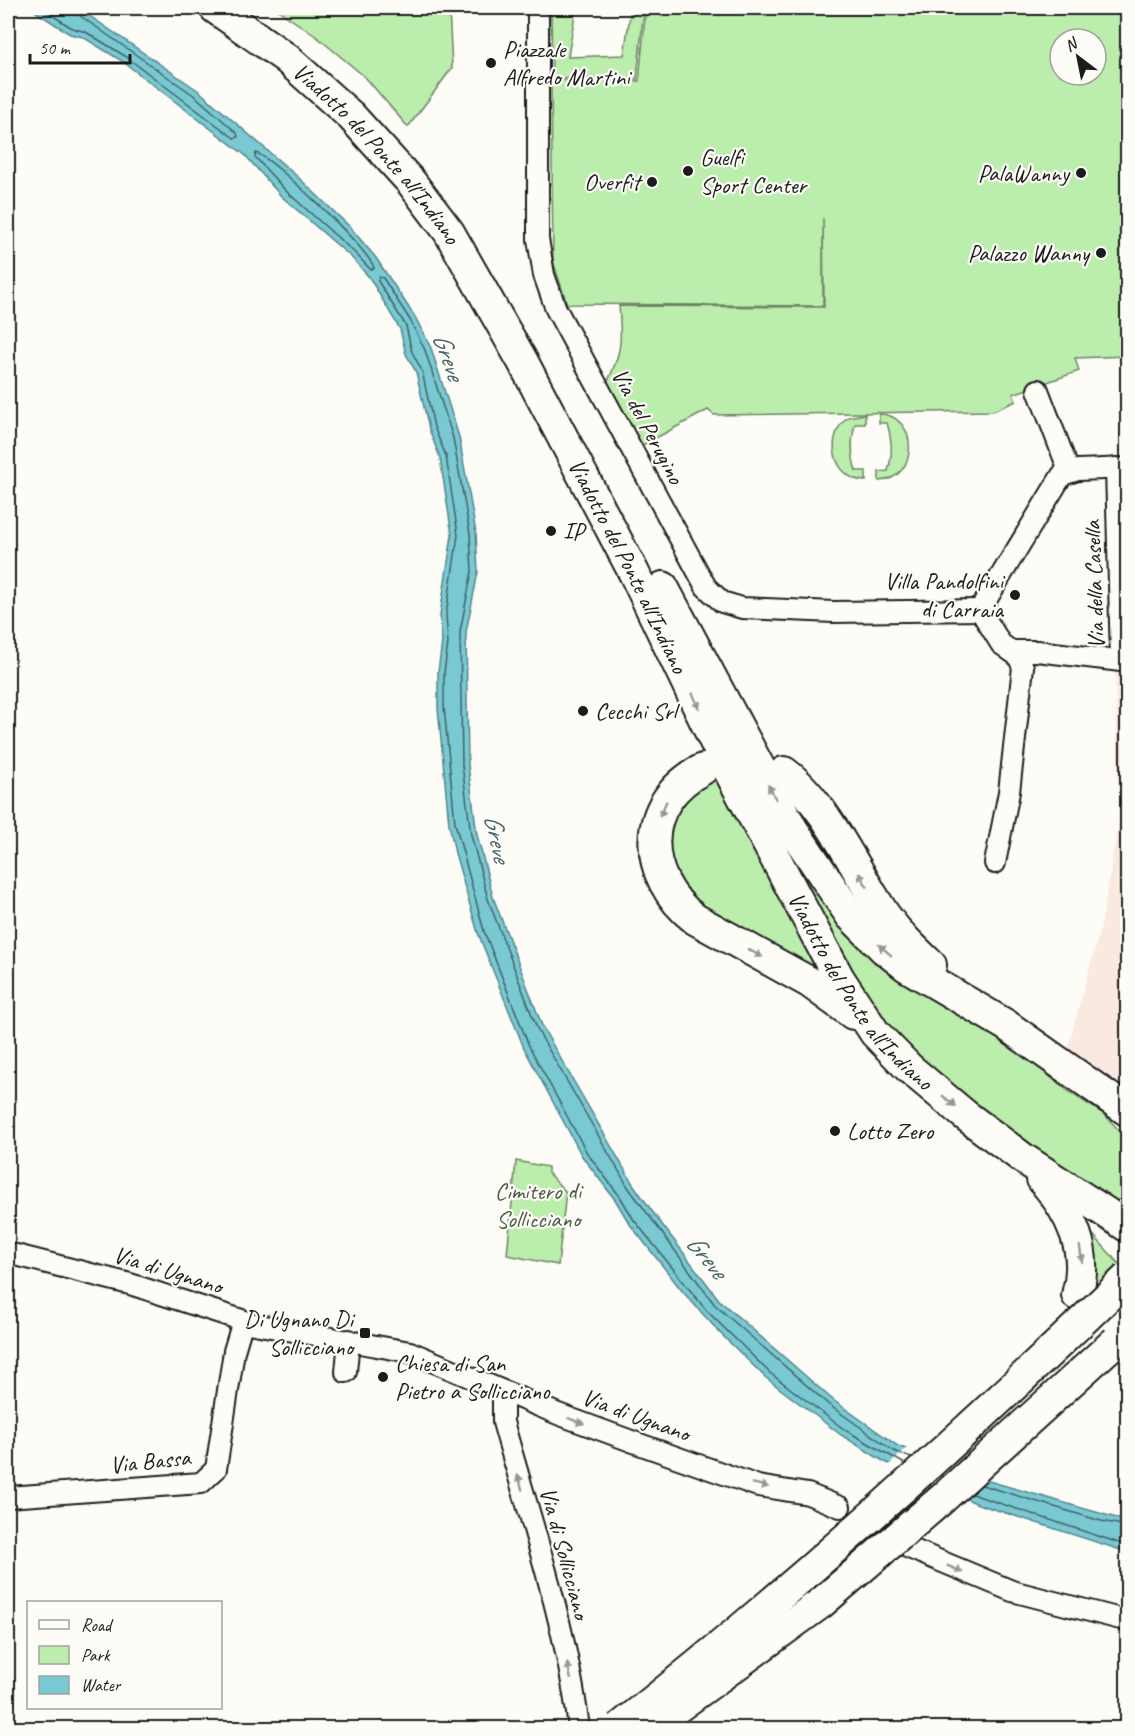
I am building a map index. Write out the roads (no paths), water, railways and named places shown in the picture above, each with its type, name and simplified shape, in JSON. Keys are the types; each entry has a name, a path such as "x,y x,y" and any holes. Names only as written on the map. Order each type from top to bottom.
{"highway":[{"name":"Viadotto del Ponte all'Indiano","path":"215,8 286,58 351,116 405,176 448,232 523,362 634,573 728,769 839,978 875,1033 909,1068 957,1108 1024,1159 1128,1227"},
{"name":"Viadotto del Ponte all'Indiano","path":"245,8 305,51 352,93 401,146 464,227 540,356 793,830 851,916 884,949 1128,1126"},
{"path":"703,769 683,782 661,810 654,852 665,888 682,909 695,920 809,982 875,1033"},
{"path":"784,772 810,796 880,909 906,942 934,968 1006,1025"},
{"name":"Viadotto del Ponte all'Indiano","path":"923,978 1006,1025 1128,1111"},
{"path":"1075,1073 1128,1104"},
{"path":"618,1728 856,1514 1064,1315 1077,1295 1083,1271 1082,1257 1072,1224 1050,1188 1024,1159"},
{"path":"618,1728 840,1545 954,1442 1128,1277"},
{"path":"647,1728 846,1564 970,1451 1128,1301"},
{"path":"647,1728 820,1603 943,1498 1122,1337"}],"street":[{"name":"Via del Perugino","path":"538,8 538,239 544,275 556,309 706,587 722,602 742,608 834,612 980,610"},
{"path":"995,863 1009,792 1023,667 1018,656 1001,644 980,610 1059,478 1069,471 1038,390"},
{"name":"Via della Casella","path":"1011,651 1029,650 1122,661 1122,468 1069,471"},
{"name":"Via di Ugnano","path":"8,1253 130,1284 243,1321 410,1352 558,1414 727,1475 762,1487 808,1494 840,1507"},
{"name":"Via Bassa","path":"8,1497 201,1483 216,1469 234,1351 243,1321"},
{"path":"346,1372 349,1340"},
{"name":"Via di Sollicciano","path":"503,1391 503,1422 554,1605 575,1695 579,1728"},
{"path":"902,1545 1012,1591 1128,1621"}],"water":[{"path":"30,8 78,8 199,91 300,179 350,227 376,258 415,317 431,348 459,437 476,533 478,572 466,632 468,765 477,835 493,897 543,1028 633,1184 654,1214 720,1301 833,1400 898,1446 989,1481 1127,1521 1127,1552 978,1504 883,1461 841,1435 766,1378 721,1334 683,1292 629,1223 616,1201 582,1156 524,1048 478,933 455,853 449,824 438,708 438,672 442,642 440,615 452,535 440,458 429,429 416,372 406,354 400,329 369,277 351,257 281,196 245,155 122,61 83,37 70,34"}],"place":[{"name":"Piazzale Alfredo Martini","path":"491,63"},
{"name":"Guelfi Sport Center","path":"688,171"},
{"name":"PalaWanny","path":"1081,173"},
{"name":"Overfit","path":"652,182"},
{"name":"Palazzo Wanny","path":"1101,253"},
{"name":"IP","path":"551,531"},
{"name":"Villa Pandolfini di Carraia","path":"1015,595"},
{"name":"Cecchi Srl","path":"583,711"},
{"name":"Lotto Zero","path":"835,1131"},
{"name":"Di Ugnano Di Sollicciano","path":"365,1333"},
{"name":"Chiesa di San Pietro a Sollicciano","path":"383,1377"}],"water label":[{"name":"Greve","path":"449,356"},
{"name":"Greve","path":"498,838"},
{"name":"Greve","path":"707,1256"}],"park label":[{"name":"Cimitero di Sollicciano","path":"538,1205"}]}
